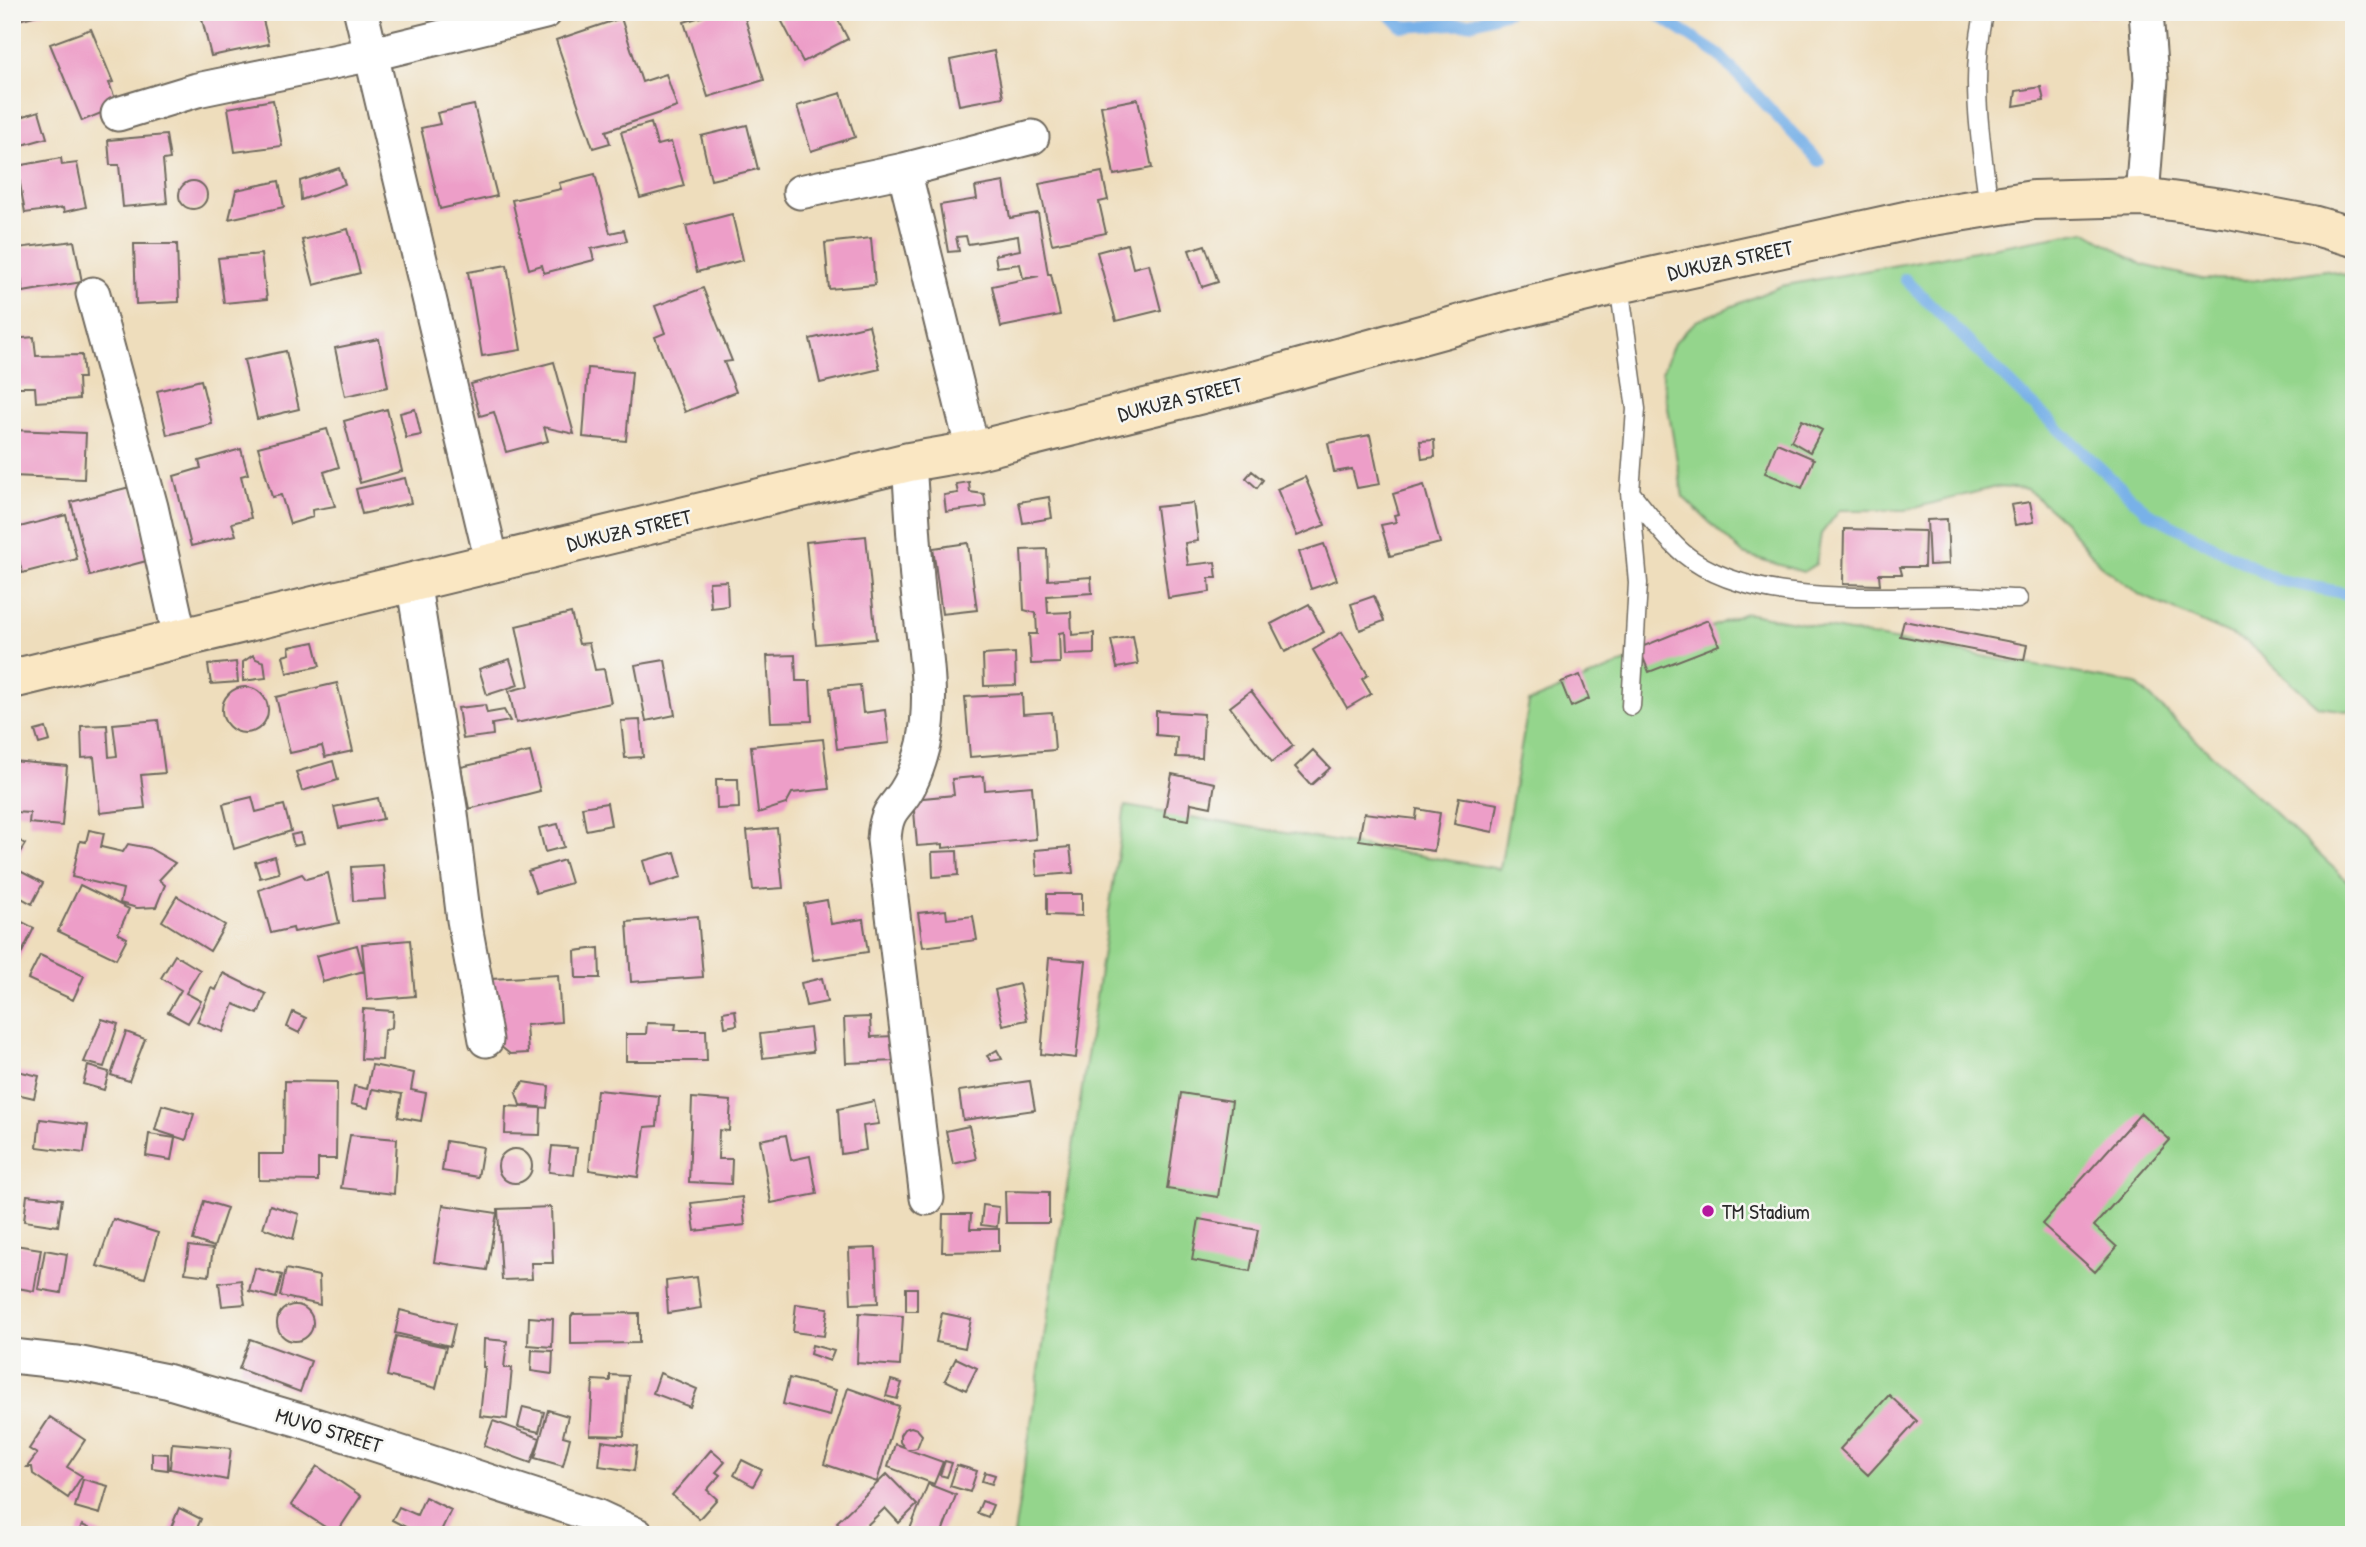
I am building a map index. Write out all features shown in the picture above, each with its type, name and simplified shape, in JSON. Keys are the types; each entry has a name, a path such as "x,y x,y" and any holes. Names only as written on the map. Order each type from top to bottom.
{"main road":[{"name":"DUKUZA STREET","path":"12,679 909,462 973,451 1245,383 1512,310 1619,284 1914,219 2033,200 2143,197 2229,209 2312,225 2354,237"}],"street":[{"path":"361,12 492,562"},
{"path":"118,114 197,90 372,54 545,12"},
{"path":"2143,197 2151,79 2146,12"},
{"path":"800,192 904,170 1032,137"},
{"path":"904,170 973,451"},
{"path":"93,294 151,507 180,638"},
{"path":"909,462 918,590 928,676 928,714 924,744 910,785 888,814 884,824 884,840 927,1198"},
{"path":"414,581 451,814 464,920 486,1040"},
{"name":"MUVO STREET","path":"12,1356 76,1363 166,1381 260,1408 596,1516 637,1535"}],"lane":[{"path":"1983,19 1978,42 1976,81 1989,207"},
{"path":"1619,284 1636,409 1630,492 1638,583 1631,706"},
{"path":"1630,492 1683,553 1713,572 1754,587 1867,598 1957,596 2018,600"}],"green space":[{"path":"2085,231 2143,265 2202,279 2263,280 2324,270 2354,277 2354,712 2319,707 2247,642 2140,595 2100,565 2064,521 2027,489 1996,487 1906,510 1840,510 1821,534 1816,564 1803,572 1743,554 1683,497 1662,372 1674,343 1696,321 1781,286"},
{"name":"TM Stadium","path":"1745,613 2136,684 2354,887 2354,1535 1014,1535 1125,806 1500,869 1529,702"}],"building":[{"path":"12,12 45,13 15,21 17,25 12,26"},
{"path":"216,12 261,12 269,44 211,56 201,15"},
{"path":"717,12 743,12 764,80 708,97 684,22"},
{"path":"777,12 834,12 848,39 803,62"},
{"path":"2070,12 2095,12 2095,17 2070,17"},
{"path":"621,18 642,82 666,74 677,107 606,131 610,143 593,148 556,40"},
{"path":"91,29 113,82 109,83 118,106 82,121 50,44"},
{"path":"994,51 1003,97 959,105 950,60"},
{"path":"2041,87 2044,101 2014,106 2016,91"},
{"path":"841,93 855,137 811,151 797,106"},
{"path":"1138,99 1152,168 1114,175 1101,106"},
{"path":"273,100 282,146 235,152 228,108"},
{"path":"474,105 497,196 440,209 421,128 440,124 437,113"},
{"path":"39,111 47,138 12,148 12,120"},
{"path":"651,123 657,145 671,142 684,186 640,198 621,132"},
{"path":"747,125 758,169 711,180 701,136"},
{"path":"166,135 170,159 163,160 167,203 123,207 119,165 110,165 108,140"},
{"path":"61,158 62,165 77,163 86,207 64,212 63,208 25,213 17,166"},
{"path":"339,168 345,184 301,200 300,181"},
{"path":"1102,172 1108,200 1099,202 1106,233 1052,244 1039,184"},
{"path":"595,174 610,233 624,230 627,241 591,249 594,260 544,273 542,265 529,269 512,200 561,189 559,183"},
{"path":"193,181 203,185 207,195 203,205 193,209 183,205 179,195 183,185"},
{"path":"279,181 284,207 229,219 236,190"},
{"path":"1004,182 1010,218 1038,213 1048,274 1051,274 1060,315 1001,327 992,286 1039,276 1023,278 1020,264 997,267 995,255 1020,250 1018,236 968,244 966,236 956,237 959,251 948,252 940,205 977,199 975,187"},
{"path":"732,214 743,260 697,272 686,226"},
{"path":"348,229 360,273 314,285 302,240"},
{"path":"871,238 875,285 829,289 825,243"},
{"path":"74,241 82,282 23,292 17,248"},
{"path":"134,244 177,244 179,302 136,304"},
{"path":"1127,244 1133,268 1149,264 1161,310 1116,321 1097,252"},
{"path":"1205,245 1218,282 1202,287 1189,250"},
{"path":"261,254 267,299 224,303 218,258"},
{"path":"507,265 521,350 482,356 468,272"},
{"path":"703,288 732,361 724,362 736,392 685,412 655,337 665,333 655,306"},
{"path":"869,325 880,369 820,383 810,339"},
{"path":"34,337 36,356 82,355 84,378 78,378 79,399 36,402 35,387 12,387 12,339"},
{"path":"379,339 388,387 345,396 335,348"},
{"path":"286,351 299,409 257,419 244,360"},
{"path":"554,362 574,434 544,427 548,441 506,452 494,412 480,416 471,384"},
{"path":"588,368 632,372 626,441 583,437"},
{"path":"201,380 212,424 167,435 157,391"},
{"path":"387,409 402,471 360,483 344,421"},
{"path":"415,409 421,435 406,438 400,413"},
{"path":"1802,420 1822,430 1810,452 1791,441"},
{"path":"327,429 339,467 324,472 335,506 312,510 313,517 290,524 281,495 272,497 258,447"},
{"path":"12,430 86,433 84,479 12,476"},
{"path":"1370,435 1380,484 1357,488 1352,469 1334,472 1328,443"},
{"path":"1434,440 1435,457 1422,459 1420,441"},
{"path":"1777,443 1814,459 1802,488 1765,473"},
{"path":"241,449 248,474 241,476 251,518 232,523 236,535 191,546 174,476 201,468 199,461"},
{"path":"1252,471 1263,480 1257,488 1246,478"},
{"path":"1305,477 1325,525 1297,536 1277,489"},
{"path":"405,478 411,503 362,514 356,489"},
{"path":"969,482 970,492 984,494 986,507 946,512 944,495 958,493 956,484"},
{"path":"1424,485 1440,543 1390,556 1381,525 1396,522 1394,515 1399,514 1393,494"},
{"path":"130,487 150,560 90,576 71,502"},
{"path":"1049,497 1052,518 1023,523 1019,502"},
{"path":"2030,502 2034,522 2015,525 2011,505"},
{"path":"1193,503 1198,541 1185,543 1188,565 1215,562 1217,578 1209,578 1210,592 1168,598 1156,507"},
{"path":"66,515 77,559 22,573 12,529"},
{"path":"1947,519 1949,564 1929,565 1927,520"},
{"path":"1844,529 1925,531 1924,567 1900,567 1902,574 1879,574 1880,585 1843,584"},
{"path":"866,536 876,639 816,644 806,542"},
{"path":"968,543 977,610 942,614 933,548"},
{"path":"1324,544 1337,580 1311,589 1299,552"},
{"path":"1047,549 1048,580 1091,577 1092,593 1047,596 1048,613 1071,612 1072,635 1094,633 1094,654 1065,655 1064,632 1059,633 1060,663 1031,664 1029,634 1037,634 1036,613 1024,610 1021,550"},
{"path":"727,581 728,606 711,608 709,582"},
{"path":"1374,596 1384,621 1360,630 1351,604"},
{"path":"1309,604 1324,632 1285,652 1271,624"},
{"path":"571,613 579,644 589,643 595,670 604,669 611,703 516,723 509,691 529,686 516,626"},
{"path":"1708,620 1719,645 1649,672 1639,648"},
{"path":"1904,621 2027,645 2024,660 1900,636"},
{"path":"1342,632 1368,675 1362,679 1371,694 1347,708 1313,650"},
{"path":"1133,636 1138,664 1117,668 1111,640"},
{"path":"314,642 320,666 287,673 283,656 290,654 289,647"},
{"path":"1015,653 1016,685 984,686 983,655"},
{"path":"253,655 264,662 266,678 243,681 243,662"},
{"path":"795,655 796,681 810,681 812,721 771,722 767,656"},
{"path":"510,659 518,685 487,695 479,669"},
{"path":"665,660 675,715 646,721 635,665"},
{"path":"236,662 238,682 211,684 208,665"},
{"path":"1580,675 1589,699 1571,707 1561,682"},
{"path":"337,683 353,751 325,757 322,746 290,753 276,697"},
{"path":"860,685 863,713 885,710 889,743 837,749 830,688"},
{"path":"245,687 261,694 268,710 261,726 245,733 229,726 222,710 229,694"},
{"path":"1251,691 1293,746 1272,762 1230,707"},
{"path":"1022,694 1023,714 1052,712 1055,750 970,757 965,697"},
{"path":"485,705 487,713 504,710 510,721 492,724 493,735 463,739 458,708"},
{"path":"1156,711 1204,714 1202,758 1176,757 1177,737 1156,735"},
{"path":"158,720 165,773 141,775 145,808 100,813 94,757 82,758 81,726 107,725 109,757 117,756 113,724"},
{"path":"640,720 643,757 625,758 621,721"},
{"path":"46,728 50,741 39,744 35,731"},
{"path":"823,739 829,789 792,793 786,804 758,813 751,746"},
{"path":"1313,750 1330,768 1311,785 1295,767"},
{"path":"530,752 540,791 469,809 461,767"},
{"path":"12,761 67,766 62,826 29,823 30,813 12,812"},
{"path":"333,761 338,780 302,791 296,772"},
{"path":"1172,774 1215,783 1211,807 1191,803 1189,820 1164,816"},
{"path":"984,776 985,790 1032,786 1036,839 943,848 943,844 917,846 913,799 954,795 952,779"},
{"path":"716,779 738,779 739,808 717,809"},
{"path":"252,797 256,812 284,805 291,831 234,849 223,804"},
{"path":"1459,797 1498,804 1493,832 1454,824"},
{"path":"378,798 383,819 339,828 334,807"},
{"path":"607,803 611,825 586,830 582,807"},
{"path":"1417,809 1440,813 1434,851 1359,840 1364,813 1416,819"},
{"path":"558,824 564,847 545,852 539,828"},
{"path":"777,828 783,888 753,890 747,831"},
{"path":"89,830 104,833 101,847 123,852 128,844 149,848 175,863 159,880 165,885 156,907 137,908 120,903 123,889 72,877 80,841 86,842"},
{"path":"300,833 303,844 294,846 291,835"},
{"path":"12,836 25,844 12,865"},
{"path":"1070,847 1073,873 1037,876 1035,850"},
{"path":"957,851 958,875 933,877 932,852"},
{"path":"675,852 682,877 650,886 643,861"},
{"path":"275,856 279,873 260,878 255,862"},
{"path":"564,860 571,883 536,893 528,871"},
{"path":"383,865 386,899 353,901 351,867"},
{"path":"16,869 43,883 32,904 12,893 12,877"},
{"path":"328,873 339,923 294,932 293,928 271,933 259,890 302,874 306,879"},
{"path":"80,885 129,909 118,933 127,938 116,959 58,931"},
{"path":"1047,894 1082,894 1082,916 1047,915"},
{"path":"177,896 225,925 210,951 162,921"},
{"path":"827,900 831,924 863,919 868,952 813,960 804,904"},
{"path":"946,910 947,919 973,916 977,940 923,947 918,913"},
{"path":"698,916 703,977 631,982 627,922"},
{"path":"12,917 34,928 12,973"},
{"path":"410,940 415,996 367,1000 362,944"},
{"path":"357,945 364,971 323,982 316,956"},
{"path":"599,948 600,978 576,978 575,951"},
{"path":"40,955 84,976 73,1000 28,979"},
{"path":"175,955 200,970 186,993 201,1001 188,1023 168,1012 181,990 161,978"},
{"path":"1049,958 1086,961 1076,1058 1041,1054"},
{"path":"223,973 266,994 258,1014 234,1004 223,1032 197,1022 211,988 216,990"},
{"path":"558,975 561,1022 526,1025 528,1053 510,1054 495,1042 491,979"},
{"path":"822,978 827,1002 806,1006 801,983"},
{"path":"1019,984 1027,1020 1003,1025 995,990"},
{"path":"363,1009 393,1011 392,1027 384,1031 382,1060 361,1059"},
{"path":"735,1010 737,1025 725,1027 723,1012"},
{"path":"293,1012 306,1018 299,1033 287,1027"},
{"path":"870,1017 871,1037 895,1036 896,1061 846,1063 844,1018"},
{"path":"102,1019 118,1024 104,1067 84,1062"},
{"path":"647,1023 676,1024 675,1030 706,1030 707,1061 626,1061 626,1034 646,1034"},
{"path":"810,1028 813,1052 763,1058 760,1034"},
{"path":"126,1032 145,1039 129,1081 111,1075"},
{"path":"997,1050 1002,1059 991,1061 987,1056"},
{"path":"372,1065 414,1073 411,1090 426,1093 421,1121 398,1117 402,1094 372,1089 368,1108 351,1104 354,1086 367,1089"},
{"path":"88,1066 109,1072 104,1090 83,1084"},
{"path":"13,1070 39,1076 34,1098 12,1093"},
{"path":"285,1081 337,1082 336,1159 318,1159 318,1181 259,1180 259,1154 284,1154"},
{"path":"1030,1081 1035,1110 963,1120 959,1091"},
{"path":"523,1082 549,1086 547,1108 520,1105 516,1093"},
{"path":"597,1090 659,1096 657,1126 645,1127 638,1177 589,1170"},
{"path":"1181,1093 1232,1101 1218,1197 1167,1189"},
{"path":"692,1098 731,1101 729,1131 719,1130 718,1159 732,1159 731,1184 689,1182"},
{"path":"874,1101 879,1124 863,1126 866,1150 841,1154 838,1109"},
{"path":"162,1105 194,1114 186,1140 155,1130"},
{"path":"506,1106 541,1108 540,1135 505,1134"},
{"path":"2141,1113 2170,1140 2094,1226 2117,1247 2095,1272 2042,1224"},
{"path":"40,1119 88,1125 84,1153 37,1147"},
{"path":"969,1126 976,1159 953,1164 946,1131"},
{"path":"149,1134 175,1138 171,1160 146,1156"},
{"path":"350,1135 397,1139 394,1194 341,1188"},
{"path":"786,1135 791,1160 810,1156 817,1194 771,1203 760,1140"},
{"path":"446,1141 483,1147 478,1177 442,1171"},
{"path":"552,1146 577,1148 574,1175 549,1172"},
{"path":"515,1149 527,1154 532,1166 527,1178 515,1183 503,1178 498,1166 503,1154"},
{"path":"1005,1191 1049,1192 1049,1223 1006,1223"},
{"path":"27,1195 62,1199 58,1226 24,1221"},
{"path":"742,1197 745,1225 695,1231 691,1203"},
{"path":"204,1201 227,1208 214,1247 193,1240"},
{"path":"270,1205 299,1214 293,1239 263,1228"},
{"path":"443,1205 497,1213 487,1270 434,1262"},
{"path":"983,1205 999,1207 997,1227 981,1225"},
{"path":"551,1207 553,1263 531,1263 532,1279 502,1280 498,1209"},
{"path":"943,1214 971,1214 970,1229 999,1229 999,1251 942,1252"},
{"path":"113,1219 158,1233 145,1278 97,1266"},
{"path":"1199,1219 1258,1230 1250,1271 1192,1260"},
{"path":"15,1245 41,1249 34,1291 12,1287"},
{"path":"189,1246 213,1249 209,1276 185,1273"},
{"path":"876,1248 878,1303 851,1304 849,1249"},
{"path":"45,1250 67,1254 61,1293 38,1289"},
{"path":"255,1268 282,1275 276,1298 249,1291"},
{"path":"286,1269 319,1276 320,1305 280,1296"},
{"path":"697,1277 701,1308 668,1313 666,1281"},
{"path":"241,1280 245,1304 222,1306 219,1283"},
{"path":"906,1288 917,1288 917,1311 906,1311"},
{"path":"796,1304 828,1308 824,1336 793,1332"},
{"path":"295,1305 307,1311 313,1323 307,1335 295,1341 283,1335 277,1323 283,1311"},
{"path":"400,1310 455,1324 450,1346 395,1333"},
{"path":"639,1313 639,1343 571,1344 573,1314"},
{"path":"859,1313 903,1316 900,1366 857,1363"},
{"path":"942,1313 971,1319 965,1348 936,1342"},
{"path":"529,1317 553,1319 552,1347 528,1345"},
{"path":"396,1336 446,1347 436,1388 387,1376"},
{"path":"250,1339 311,1361 300,1392 239,1369"},
{"path":"484,1339 507,1341 504,1368 512,1368 507,1419 480,1416 485,1367"},
{"path":"812,1345 834,1351 830,1361 810,1354"},
{"path":"532,1350 553,1351 552,1374 531,1371"},
{"path":"956,1358 977,1368 966,1390 945,1380"},
{"path":"660,1373 697,1389 690,1407 653,1393"},
{"path":"610,1375 628,1376 624,1436 590,1435 593,1380 610,1381"},
{"path":"789,1378 836,1390 830,1416 783,1404"},
{"path":"891,1380 902,1383 897,1399 886,1396"},
{"path":"848,1388 899,1406 877,1482 824,1464"},
{"path":"1889,1395 1917,1421 1868,1475 1840,1449"},
{"path":"523,1407 544,1412 539,1432 518,1427"},
{"path":"548,1410 568,1416 563,1436 570,1438 563,1466 535,1458"},
{"path":"50,1417 85,1440 67,1467 82,1476 68,1498 33,1474 32,1467 27,1467 37,1454 29,1449"},
{"path":"493,1421 540,1438 531,1463 484,1446"},
{"path":"911,1427 922,1435 917,1448 909,1450 943,1462 934,1484 888,1467 895,1444 904,1447 900,1442 900,1435 904,1429"},
{"path":"602,1441 637,1446 634,1471 599,1466"},
{"path":"172,1443 231,1448 227,1480 170,1469"},
{"path":"711,1450 725,1462 716,1472 720,1475 707,1490 717,1499 699,1519 672,1495"},
{"path":"152,1453 168,1454 168,1470 152,1468"},
{"path":"742,1460 762,1470 753,1486 734,1475"},
{"path":"945,1461 952,1463 947,1477 940,1475"},
{"path":"957,1465 977,1471 970,1492 950,1486"},
{"path":"317,1466 361,1496 336,1534 291,1505"},
{"path":"985,1472 995,1475 992,1484 982,1481"},
{"path":"887,1474 917,1505 899,1523 885,1508 857,1535 848,1535 837,1522"},
{"path":"83,1479 108,1486 100,1514 75,1507"},
{"path":"928,1484 956,1495 941,1535 910,1535 908,1534"},
{"path":"425,1497 451,1510 439,1535 421,1535 392,1520 399,1507 417,1515"},
{"path":"982,1501 993,1505 988,1517 977,1513"},
{"path":"179,1508 201,1519 194,1535 168,1535"},
{"path":"82,1525 104,1535 77,1535"},
{"path":"396,1527 417,1535 393,1535"}],"waterway":[{"path":"1387,12 1402,27 1471,23 1507,12"},
{"path":"1653,12 1719,55 1819,161"},
{"path":"1905,279 2016,389 2147,512 2278,580 2354,595"}],"place":[{"name":"TM Stadium","path":"1708,1211"}]}
